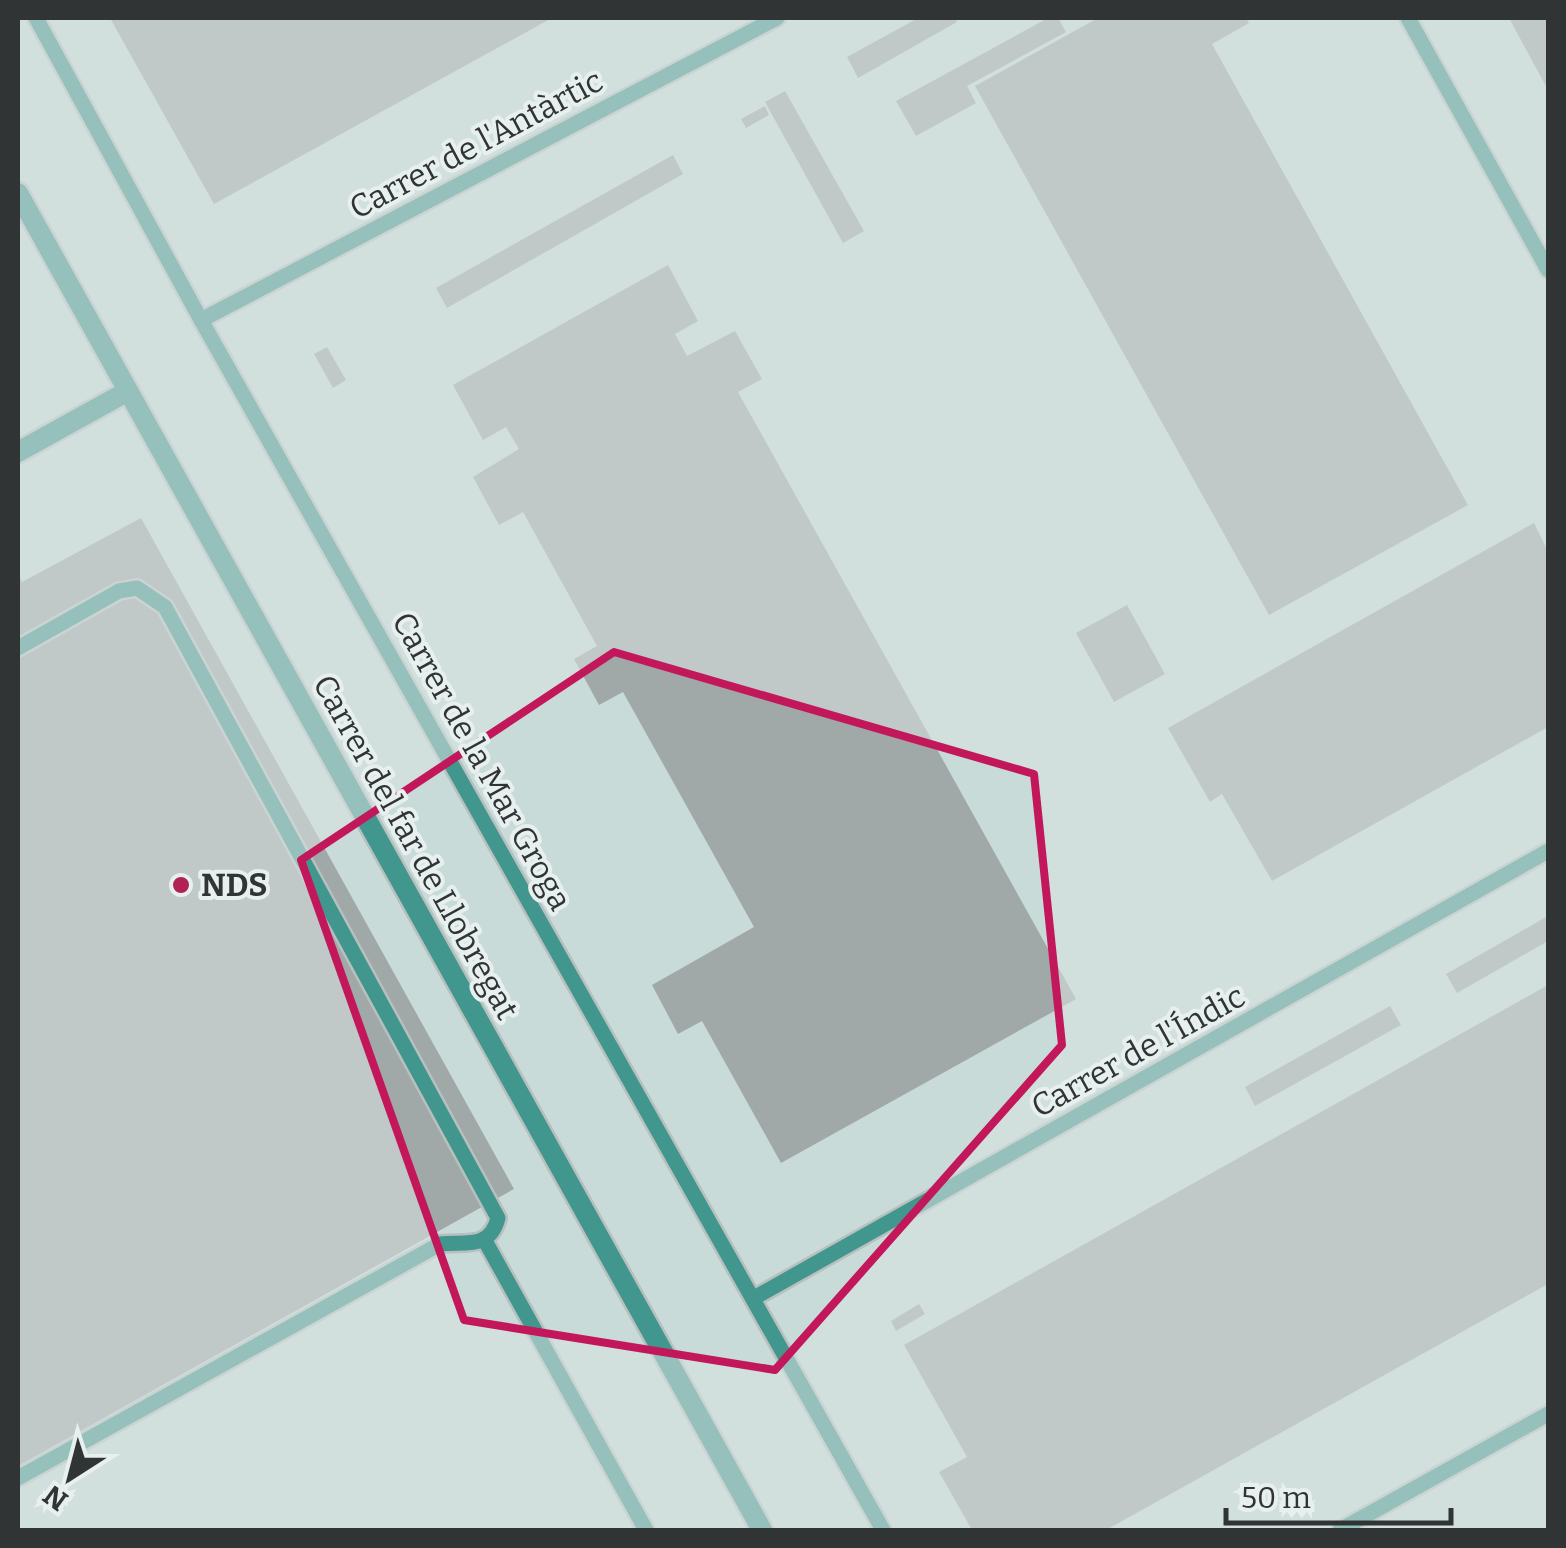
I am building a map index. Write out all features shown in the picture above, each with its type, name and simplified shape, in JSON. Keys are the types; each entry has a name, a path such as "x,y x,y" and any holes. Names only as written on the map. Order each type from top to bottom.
{"street":[{"name":"Carrer del far de Llobregat","path":"18,192 762,1530"},
{"path":"18,452 128,391"}],"lane":[{"name":"Carrer de la Mar Groga","path":"36,18 201,320 884,1530"},
{"name":"Carrer de l'Antàrtic","path":"201,320 777,18"},
{"path":"1408,18 1548,270"},
{"path":"18,648 119,591 137,588 165,607 497,1209 496,1227 484,1240 466,1245 440,1244 18,1478"},
{"name":"Carrer de l'Índic","path":"754,1298 1548,851"},
{"path":"484,1240 646,1530"},
{"path":"1340,1530 1548,1414"}],"highlighted area":[{"path":"614,652 1034,774 1062,1045 775,1370 464,1320 301,860"}],"shaded area":[{"path":"18,18 1548,18 1548,1530 18,1530"}],"building":[{"path":"110,18 552,18 214,204"},
{"path":"918,18 954,18 957,22 858,78 847,57"},
{"path":"1048,18 1058,18 1066,32 967,86 976,103 916,136 896,101"},
{"path":"1098,18 1246,18 1249,23 1212,44 1468,505 1269,615 975,86"},
{"path":"1509,18 1548,18 1548,90"},
{"path":"785,91 864,231 843,243 765,102"},
{"path":"765,106 769,115 746,128 741,119"},
{"path":"673,155 683,174 447,308 436,288"},
{"path":"668,265 698,321 675,334 687,356 735,331 762,379 738,392 1076,999 781,1163 702,1021 678,1034 652,985 754,927 623,692 599,705 574,659 597,646 523,512 499,525 473,477 519,449 506,427 483,440 453,385"},
{"path":"327,347 346,380 333,388 314,354"},
{"name":"NDS","path":"141,518 514,1189 18,1466 18,574 22,582"},
{"path":"1534,523 1548,551 1548,727 1272,881 1222,794 1210,802 1168,728"},
{"path":"1127,605 1165,674 1114,702 1076,633"},
{"path":"1548,916 1548,941 1457,993 1446,974"},
{"path":"1548,985 1548,1284 1106,1530 972,1530 939,1472 967,1457 904,1345"},
{"path":"1390,1006 1401,1025 1255,1106 1245,1087"},
{"path":"919,1304 925,1314 896,1331 891,1321"}],"place":[{"name":"NDS","path":"181,885"}]}
